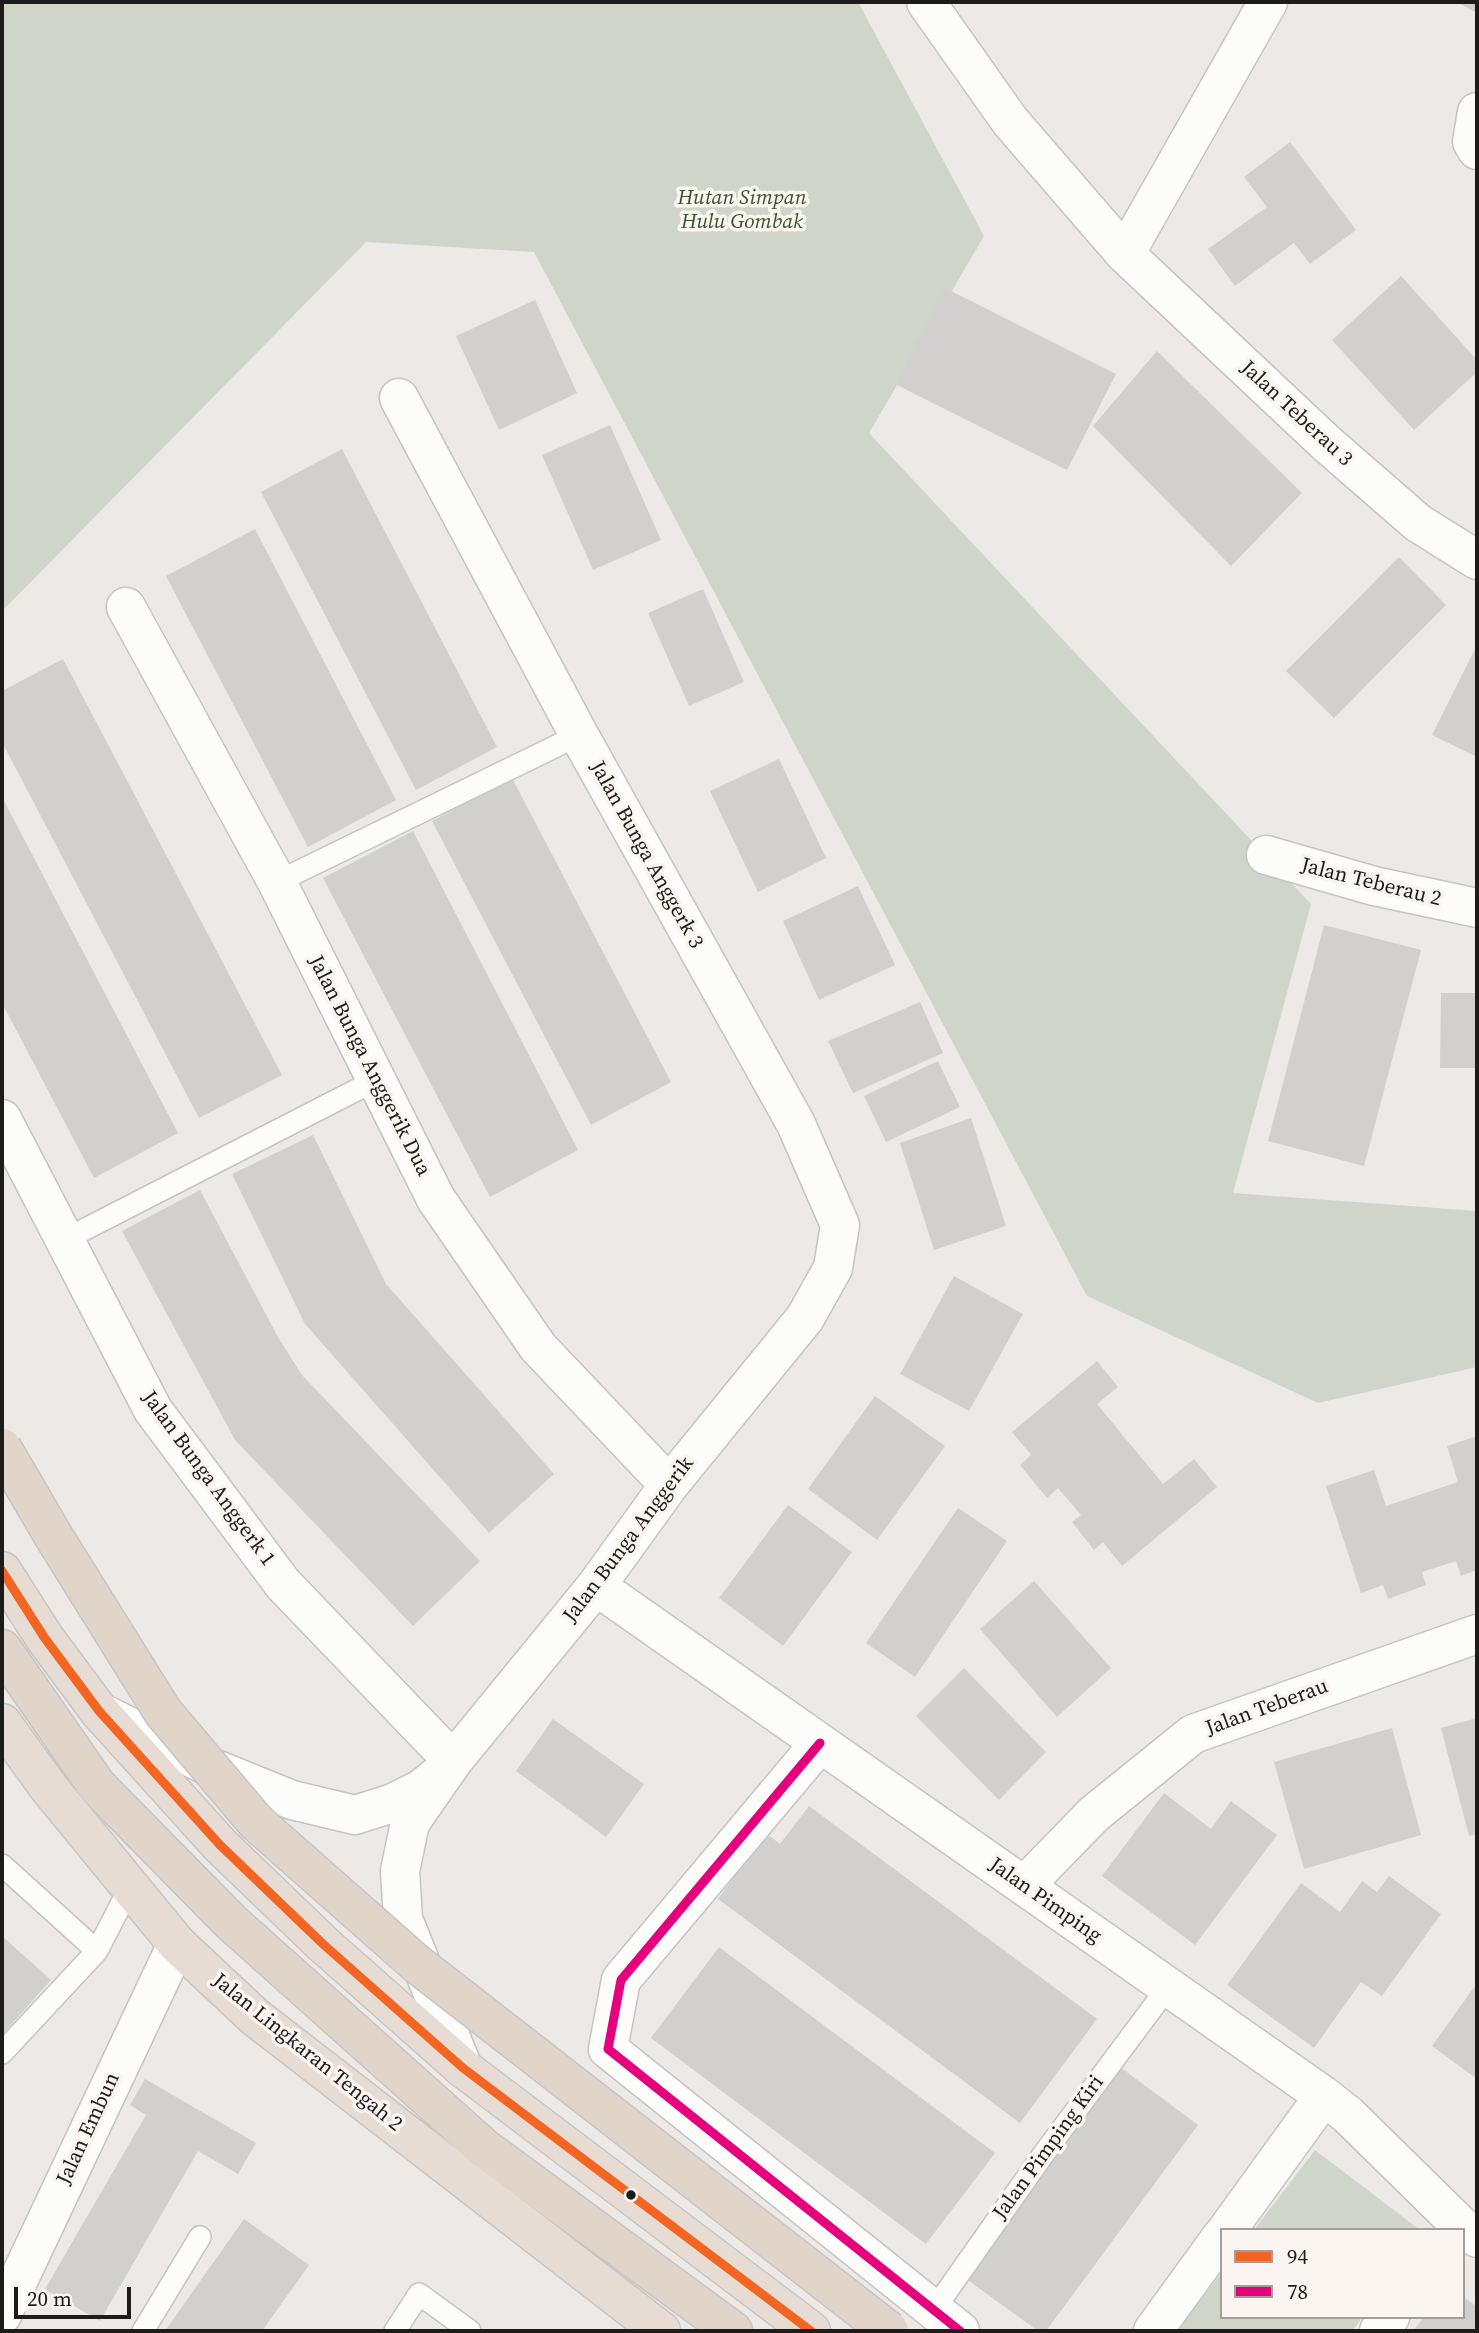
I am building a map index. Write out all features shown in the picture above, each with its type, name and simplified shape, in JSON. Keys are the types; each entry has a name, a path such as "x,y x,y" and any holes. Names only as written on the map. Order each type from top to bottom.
{"highway":[{"path":"2,1448 163,1712 256,1822 417,1964 889,2331"},
{"path":"2,1571 44,1637 99,1711 220,1845 376,1993 463,2068 811,2331"},
{"path":"2,1649 97,1786 231,1923 484,2148 733,2331"},
{"name":"Jalan Lingkaran Tengah 2","path":"2,1723 49,1788 177,1944 255,2017 661,2331"}],"street":[{"name":"Jalan Teberau 3","path":"926,2 1010,121 1125,254 1366,478 1418,523 1477,561"},
{"path":"1125,254 1268,2"},
{"path":"1477,112 1472,142 1477,150"},
{"name":"Jalan Bunga Anggerk 3","path":"399,398 579,735 796,1124 840,1225 833,1268 805,1318"},
{"name":"Jalan Bunga Anggerik Dua","path":"126,607 277,883 436,1199 538,1347 669,1485"},
{"name":"Jalan Teberau 2","path":"1266,855 1374,886 1477,908"},
{"name":"Jalan Bunga Anggerk 1","path":"2,1119 153,1410 284,1584 453,1761"},
{"name":"Jalan Bunga Anggerik","path":"463,2068 403,1919 400,1871 410,1823 453,1761 596,1586 669,1485 805,1318"},
{"name":"Jalan Pimping","path":"596,1586 1324,2096 1348,2115 1461,2228"},
{"name":"Jalan Teberau","path":"1024,1886 1094,1814 1193,1734 1477,1634"},
{"name":"Jalan Bunga Anggerik","path":"99,1711 208,1766 292,1800 355,1815 393,1803 421,1789 453,1761"},
{"path":"820,1743 621,1980 608,2049 946,2321"},
{"name":"Jalan Embun","path":"3,2309 177,1944"},
{"path":"1228,2228 1324,2096"},
{"path":"1153,2331 1220,2239"}],"lane":[{"path":"277,883 579,735"},
{"path":"66,1239 376,1080"},
{"path":"2,1865 97,1951"},
{"path":"2,2053 97,1951 130,1887"},
{"name":"Jalan Pimping Kiri","path":"946,2321 1045,2152 1168,1987"},
{"path":"143,2331 200,2237"},
{"path":"395,2331 419,2294 470,2331"}],"green space":[{"name":"Hutan Simpan Hulu Gombak","path":"2,2 858,2 984,236 869,433 1311,904 1233,1193 1477,1211 1477,1367 1318,1403 1087,1296 534,252 366,242 2,611"},
{"path":"1315,2150 1417,2228 1256,2228"},
{"path":"1220,2275 1220,2319 1361,2319 1352,2331 1177,2331"}],"building":[{"path":"1457,2 1477,2 1477,13"},
{"path":"1290,142 1356,230 1310,264 1294,243 1235,286 1208,249 1267,207 1244,177"},
{"path":"1401,276 1477,360 1477,372 1414,430 1332,340"},
{"path":"943,287 1116,374 1067,470 895,384"},
{"path":"535,300 577,393 499,430 456,336"},
{"path":"1157,351 1302,493 1231,566 1093,426"},
{"path":"610,425 661,540 593,570 542,455"},
{"path":"342,449 497,747 416,790 261,492"},
{"path":"255,529 396,800 308,847 166,576"},
{"path":"1399,557 1446,605 1334,718 1286,671"},
{"path":"703,589 744,682 689,706 648,613"},
{"path":"1477,645 1477,757 1432,735"},
{"path":"63,659 282,1075 199,1118 2,742 2,691"},
{"path":"779,759 826,858 758,892 710,791"},
{"path":"512,778 671,1082 591,1125 432,821"},
{"path":"2,797 178,1133 94,1178 2,1003"},
{"path":"413,831 578,1150 490,1197 323,878"},
{"path":"858,886 895,965 819,1000 783,921"},
{"path":"1324,925 1421,950 1364,1166 1268,1141"},
{"path":"1441,993 1477,993 1477,1068 1440,1068"},
{"path":"920,1002 943,1053 853,1093 828,1041"},
{"path":"938,1061 960,1107 886,1142 864,1096"},
{"path":"971,1118 1006,1226 934,1250 900,1143"},
{"path":"313,1135 386,1284 554,1474 489,1533 305,1324 232,1174"},
{"path":"200,1190 279,1339 302,1375 480,1561 413,1626 235,1440 122,1231"},
{"path":"954,1276 1023,1314 969,1411 900,1374"},
{"path":"1097,1361 1118,1387 1097,1404 1163,1484 1194,1459 1217,1487 1122,1566 1103,1542 1094,1550 1072,1522 1081,1515 1058,1488 1047,1498 1020,1465 1031,1455 1012,1432"},
{"path":"875,1396 945,1446 877,1540 808,1489"},
{"path":"1477,1436 1477,1570 1461,1576 1456,1561 1422,1572 1426,1585 1388,1599 1383,1585 1361,1593 1326,1486 1374,1470 1386,1506 1458,1482 1447,1446"},
{"path":"788,1505 852,1552 783,1646 719,1598"},
{"path":"958,1508 1007,1541 915,1677 866,1643"},
{"path":"1034,1581 1111,1668 1057,1717 980,1629"},
{"path":"964,1668 1046,1752 999,1800 916,1716"},
{"path":"1477,1718 1477,1834 1469,1836 1441,1728"},
{"path":"553,1719 644,1784 606,1837 516,1771"},
{"path":"1392,1728 1421,1835 1304,1869 1274,1762"},
{"path":"1164,1793 1211,1829 1231,1801 1277,1835 1195,1945 1102,1876"},
{"path":"809,1806 1097,2019 1020,2123 718,1899 766,1833 780,1844"},
{"path":"1389,1876 1441,1914 1382,1996 1361,1982 1314,2048 1227,1985 1301,1883 1340,1912 1362,1881 1377,1892"},
{"path":"2,1936 51,1980 2,2035"},
{"path":"719,1947 995,2153 926,2244 651,2038"},
{"path":"1477,1983 1477,2079 1432,2046"},
{"path":"1120,2067 1198,2125 1046,2331 1038,2331 965,2278"},
{"path":"145,2079 256,2143 238,2174 198,2151 100,2321 45,2289 146,2115 130,2105"},
{"path":"244,2219 309,2265 262,2331 165,2331"},
{"path":"1465,2298 1477,2307 1477,2331 1413,2331 1422,2319 1465,2319"}],"transit line":[{"name":"94","path":"2,1571 44,1637 99,1711 220,1845 323,1944 463,2068 811,2331"},
{"name":"78","path":"820,1743 621,1980 608,2049 960,2331"}]}
